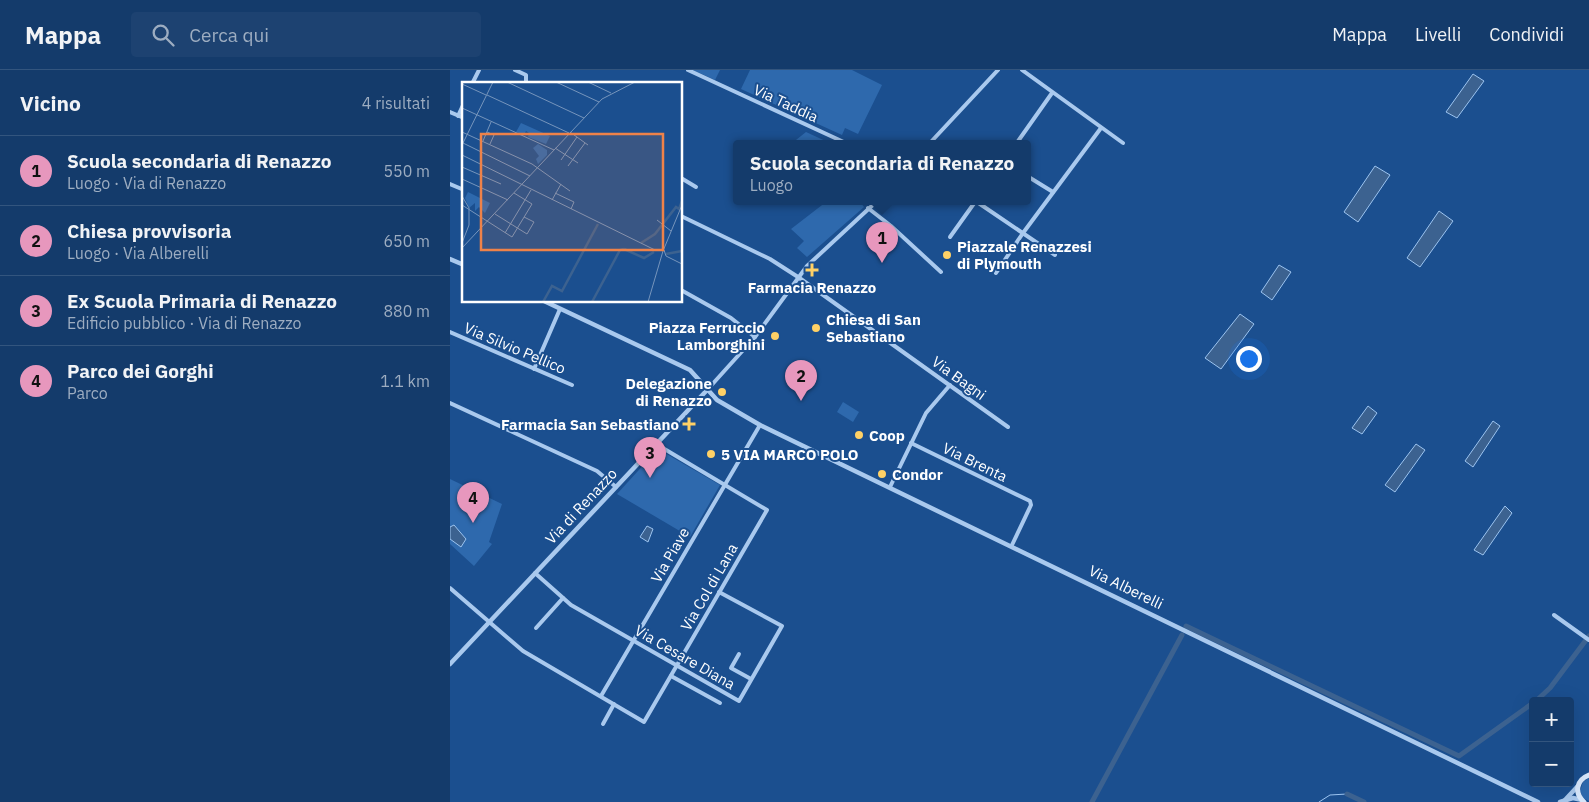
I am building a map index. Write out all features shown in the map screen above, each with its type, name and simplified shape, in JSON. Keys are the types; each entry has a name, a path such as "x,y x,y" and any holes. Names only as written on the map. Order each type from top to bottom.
{"main road":[{"path":"1584,801 1577,787 1582,779 1589,775"}],"street":[{"path":"473,82 478,70"},
{"path":"515,70 526,75 526,82"},
{"name":"Via Taddia","path":"688,70 839,140"},
{"path":"933,140 998,70"},
{"path":"1022,70 1123,143"},
{"path":"1019,140 1052,93"},
{"path":"458,116 462,107"},
{"path":"450,112 462,117"},
{"path":"996,273 1052,192 1101,128"},
{"path":"682,179 696,187"},
{"path":"1031,179 1052,192"},
{"path":"450,184 462,189"},
{"name":"Via di Renazzo","path":"450,664 755,337 798,277 820,252 872,205"},
{"path":"950,237 974,205"},
{"path":"981,205 1055,255"},
{"path":"868,208 891,226 941,272"},
{"name":"Via Bagni","path":"682,216 770,259 798,277 1008,427"},
{"path":"450,259 462,264"},
{"path":"682,291 731,318 755,337"},
{"name":"Via Alberelli","path":"546,302 679,363 695,374 717,400 760,425 1538,802"},
{"path":"534,369 560,309"},
{"name":"Via Silvio Pellico","path":"450,332 572,385"},
{"path":"890,487 926,413 950,385"},
{"path":"450,403 597,470 616,487"},
{"name":"Via Piave","path":"600,696 760,425"},
{"name":"Via Brenta","path":"911,443 1030,501 1031,505 1012,546"},
{"path":"656,444 725,484"},
{"name":"Via Col di Lana","path":"614,704 644,722 767,510 725,484"},
{"name":"Via Cesare Diana","path":"535,573 563,598 633,641 739,701 782,626 719,592"},
{"path":"450,588 523,651 614,704 603,724"},
{"path":"536,628 563,598"},
{"path":"1554,615 1587,638"},
{"path":"740,654 731,668 751,679"},
{"path":"671,676 720,703"},
{"path":"1562,801 1577,787"},
{"path":"1562,801 1584,801"}],"shaded area":[{"path":"693,70 720,70 715,80"},
{"path":"750,70 852,70 882,85 858,134 845,128 842,135 741,89"},
{"path":"1473,74 1484,81 1457,118 1446,112"},
{"path":"806,132 823,140 796,140"},
{"path":"1375,166 1390,175 1358,222 1344,212"},
{"path":"822,205 862,205 864,207 807,257 797,248 804,241 791,229"},
{"path":"1439,211 1453,221 1420,267 1407,258"},
{"path":"1279,265 1291,272 1272,300 1261,292"},
{"path":"1240,314 1254,324 1221,369 1205,358"},
{"path":"796,361 814,374 807,383 789,370"},
{"path":"843,402 859,412 853,422 837,412"},
{"path":"1368,406 1377,413 1362,434 1352,428"},
{"path":"1493,421 1500,426 1473,467 1465,461"},
{"path":"1416,444 1425,450 1395,492 1385,485"},
{"path":"658,449 720,485 690,537 617,494"},
{"path":"450,479 502,504 489,542 492,544 474,566 450,544"},
{"path":"1505,506 1512,513 1483,555 1474,550"},
{"path":"454,525 466,539 461,547 450,539 450,527"},
{"path":"647,526 653,529 648,542 640,537"},
{"path":"1589,778 1589,801 1583,798 1580,791 1583,782"}],"waterway":[{"path":"1186,626 1459,756 1529,706"},
{"path":"1092,802 1182,635"},
{"path":"1540,697 1550,688 1589,636"},
{"path":"1319,802 1330,795 1347,794"},
{"path":"1347,794 1364,802"}],"place":[{"name":"Piazzale Renazzesi di Plymouth","path":"947,255"},
{"name":"Scuola secondaria di Renazzo","path":"882,263"},
{"name":"Farmacia Renazzo","path":"812,270"},
{"name":"Chiesa di San Sebastiano","path":"816,328"},
{"name":"Piazza Ferruccio Lamborghini","path":"775,336"},
{"name":"Delegazione di Renazzo","path":"722,392"},
{"name":"Chiesa provvisoria","path":"801,401"},
{"name":"Farmacia San Sebastiano","path":"689,424"},
{"name":"Coop","path":"859,435"},
{"name":"5 VIA MARCO POLO","path":"711,454"},
{"name":"Condor","path":"882,474"},
{"name":"Ex Scuola Primaria di Renazzo","path":"650,478"},
{"name":"Parco dei Gorghi","path":"473,523"}]}
